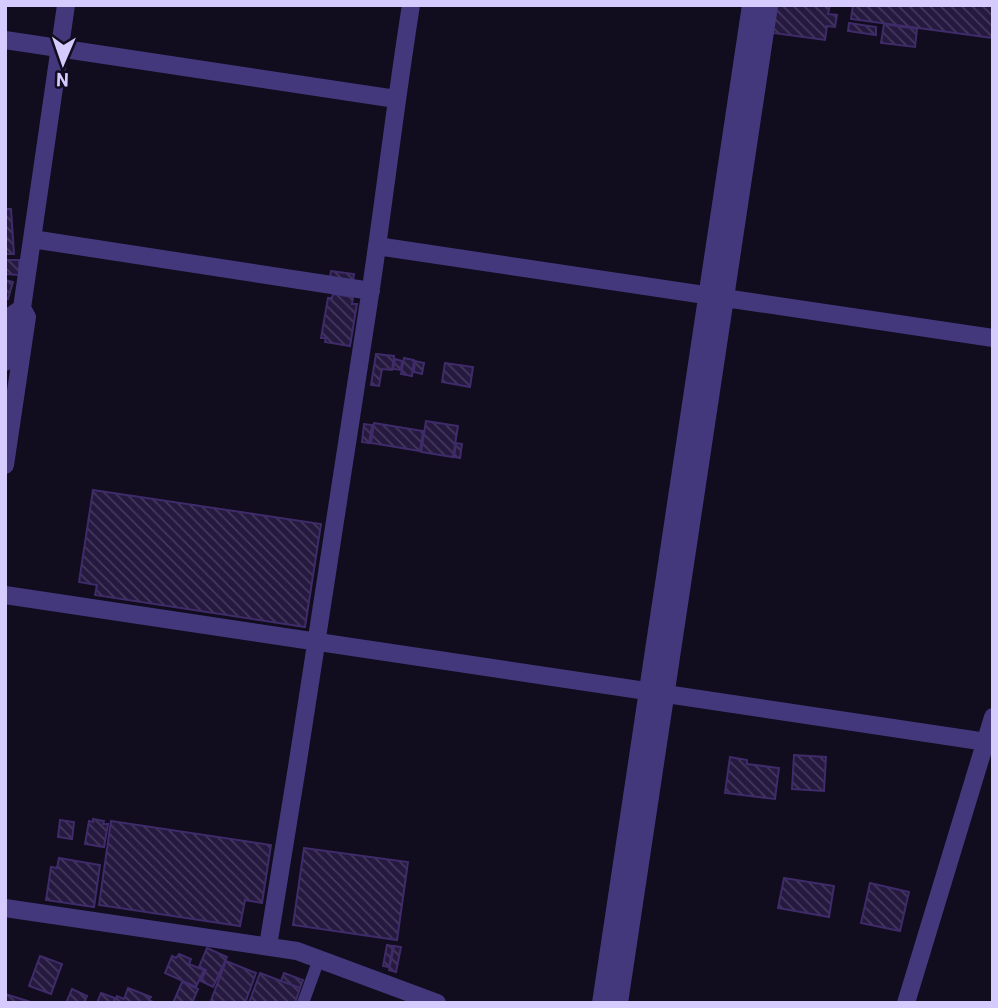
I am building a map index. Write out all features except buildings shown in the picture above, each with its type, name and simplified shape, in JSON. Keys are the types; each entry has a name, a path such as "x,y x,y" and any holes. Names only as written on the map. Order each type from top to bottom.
{"street":[{"path":"5,362 13,307 32,239 65,5"},
{"path":"268,946 371,291 411,5"},
{"path":"601,1003 751,5"},
{"path":"619,1003 769,5"},
{"path":"5,40 396,99"},
{"path":"32,239 371,291"},
{"path":"377,246 993,338"},
{"path":"5,466 27,317 13,307"},
{"path":"5,595 989,743"},
{"path":"906,1003 989,743 993,717"},
{"path":"5,908 296,951 437,1003"}],"lane":[{"path":"303,1003 319,959"}],"waterway":[{"path":"610,1003 655,704"}]}
